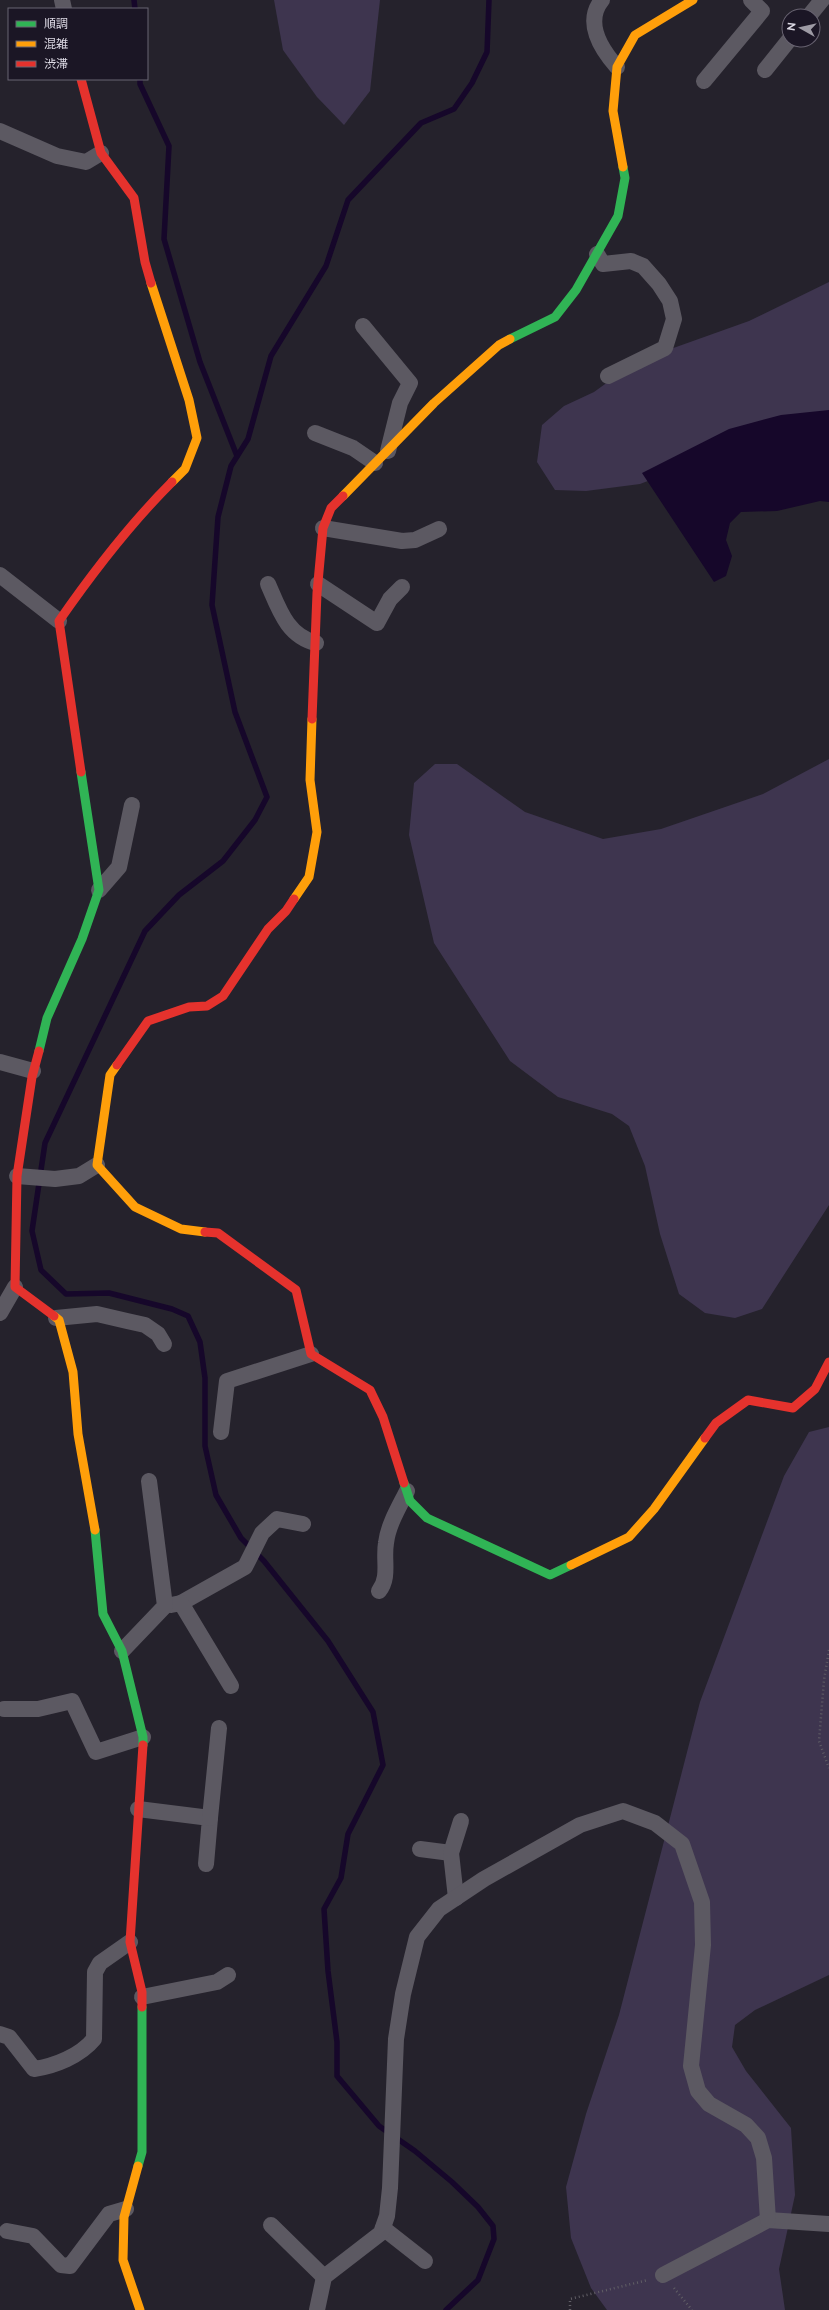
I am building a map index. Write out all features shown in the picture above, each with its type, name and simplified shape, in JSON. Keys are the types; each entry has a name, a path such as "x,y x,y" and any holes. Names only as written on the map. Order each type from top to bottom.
{"street":[{"path":"602,0 594,15 594,28 604,53 617,67"},
{"path":"97,1165 110,1075 148,1021 189,1007 207,1006 223,996 268,929 286,911 309,877 317,832 310,780 310,732 316,644 318,584 323,528 331,508 434,403 499,345 555,317 576,290 618,216 625,178 613,111 617,67 635,35 693,0"},
{"path":"704,81 762,11 751,0"},
{"path":"816,8 822,0"},
{"path":"765,70 783,48"},
{"path":"81,80 101,153 134,198 145,262 159,312 189,400 197,438 185,468 153,501 92,574 59,621 99,890"},
{"path":"0,131 57,156 86,162 101,153"},
{"path":"597,254 603,264 631,261 643,266 670,301 674,319 665,348 608,376"},
{"path":"363,326 410,383 400,403 388,451"},
{"path":"315,434 353,448 375,463"},
{"path":"323,528 402,541 415,540 439,529"},
{"path":"0,575 59,621"},
{"path":"268,584 284,619 302,640 316,644"},
{"path":"318,584 377,623 390,599 402,587"},
{"path":"0,1313 15,1286 23,1176 33,1071 47,1018 82,940 99,890 119,867 132,805"},
{"path":"0,1062 33,1071"},
{"path":"23,1176 53,1178 79,1176 97,1165"},
{"path":"97,1165 136,1207 181,1229 218,1233 296,1290 311,1354"},
{"path":"15,1286 59,1320 73,1372 78,1434 95,1528 103,1614 122,1652 142,1736 130,1942 142,1997 142,2152 124,2217 123,2260 140,2310"},
{"path":"56,1318 98,1314 133,1322 145,1325 158,1334 164,1344"},
{"path":"221,1432 227,1381 311,1354 345,1373 370,1390 383,1417 410,1501 427,1518 550,1575 629,1537 654,1510 716,1423 748,1400 793,1408 815,1389 829,1362"},
{"path":"149,1482 173,1605 232,1686"},
{"path":"379,1591 383,1585 385,1575 386,1543 394,1518 407,1491"},
{"path":"122,1652 173,1605 246,1567 262,1533 277,1519 303,1524"},
{"path":"4,1709 38,1709 72,1701 96,1752 142,1736"},
{"path":"206,1864 219,1728"},
{"path":"138,1809 210,1818"},
{"path":"318,2310 324,2277 381,2233 387,2216 390,2188 391,2121 396,2039 403,1994 417,1936 439,1909 484,1879 580,1825 623,1811 655,1823 682,1844 702,1902 703,1945 691,2066 698,2091 709,2104 746,2125 758,2138 764,2158 768,2220"},
{"path":"456,1898 451,1853 461,1821"},
{"path":"420,1849 451,1853"},
{"path":"0,2034 9,2037 34,2069 50,2067 87,2047 94,2039 95,1972 100,1963 130,1942"},
{"path":"142,1997 217,1982 228,1975"},
{"path":"7,2231 33,2236 62,2266 70,2266 109,2214 126,2209"},
{"path":"663,2275 768,2220 829,2224"},
{"path":"271,2225 324,2277"},
{"path":"383,2228 425,2261"}],"path":[{"path":"829,1650 824,1680 819,1741 829,1768"},
{"path":"570,2310 570,2299 636,2284 663,2275 692,2310"}],"shaded area":[{"path":"274,0 380,0 370,91 344,125 317,97 283,50"},
{"path":"829,282 829,429 700,461 640,484 586,491 555,490 537,462 542,425 564,406 594,392 637,361 749,321"},
{"path":"829,410 829,502 820,501 777,511 741,512 730,523 726,540 732,556 726,576 714,582 642,473 729,429 781,415"},
{"path":"829,759 829,1205 762,1309 735,1318 705,1313 679,1294 660,1234 645,1166 629,1126 612,1114 558,1097 510,1061 434,943 409,835 414,783 435,764 457,764 525,812 603,839 661,829 763,794"},
{"path":"829,1427 829,1975 755,2010 735,2025 732,2047 746,2071 791,2128 795,2195 779,2269 785,2310 607,2310 591,2288 571,2238 566,2187 586,2114 619,2015 700,1702 784,1476 809,1432"}],"waterway":[{"path":"134,0 135,8"},
{"path":"446,2310 478,2280 494,2239 493,2226 478,2207 452,2182 415,2151 379,2126 337,2076 337,2042 328,1971 324,1909 341,1878 348,1834 383,1765 373,1712 328,1641 264,1561 241,1538 216,1495 205,1446 205,1378 200,1342 188,1316 172,1309 109,1293 66,1294 41,1270 32,1231 45,1143 145,931 179,895 223,861 255,820 267,797 235,712 212,605 218,517 231,466 248,439 271,356 326,266 348,200 421,123 454,109 472,83 487,52 489,0"},
{"path":"140,80 140,84 169,146 164,239 200,362 237,456"}],"traffic: fast":[{"path":"510,339 555,317 576,290 618,216 625,178 623,167"},
{"path":"39,1051 47,1018 82,939 99,890 81,772"},
{"path":"404,1483 410,1501 427,1518 550,1575 571,1565"},
{"path":"95,1530 103,1614 122,1651 143,1737 143,1745"},
{"path":"138,2166 142,2152 142,2007"}],"traffic: slow":[{"path":"623,167 613,111 617,67 635,35 693,0"},
{"path":"151,283 189,400 197,438 185,469 172,482"},
{"path":"343,496 434,403 499,345 510,339"},
{"path":"294,899 309,877 317,832 310,780 312,719"},
{"path":"117,1065 110,1075 97,1165 135,1207 181,1229 205,1232"},
{"path":"54,1316 59,1320 73,1372 78,1434 95,1530"},
{"path":"571,1565 629,1537 654,1509 705,1438"},
{"path":"138,2166 124,2217 123,2260 140,2310"}],"traffic: jam":[{"path":"81,80 101,153 134,198 145,262 151,283"},
{"path":"81,772 59,621 112,549 156,498 172,482"},
{"path":"312,719 317,593 323,528 331,508 343,496"},
{"path":"117,1065 148,1021 189,1007 207,1006 223,996 268,929 286,911 294,899"},
{"path":"39,1051 32,1077 17,1176 15,1287 54,1316"},
{"path":"205,1232 218,1233 296,1290 311,1354 370,1390 383,1417 404,1483"},
{"path":"705,1438 716,1423 748,1400 793,1408 815,1389 829,1362"},
{"path":"142,2007 142,1992 130,1942 143,1745"}]}
